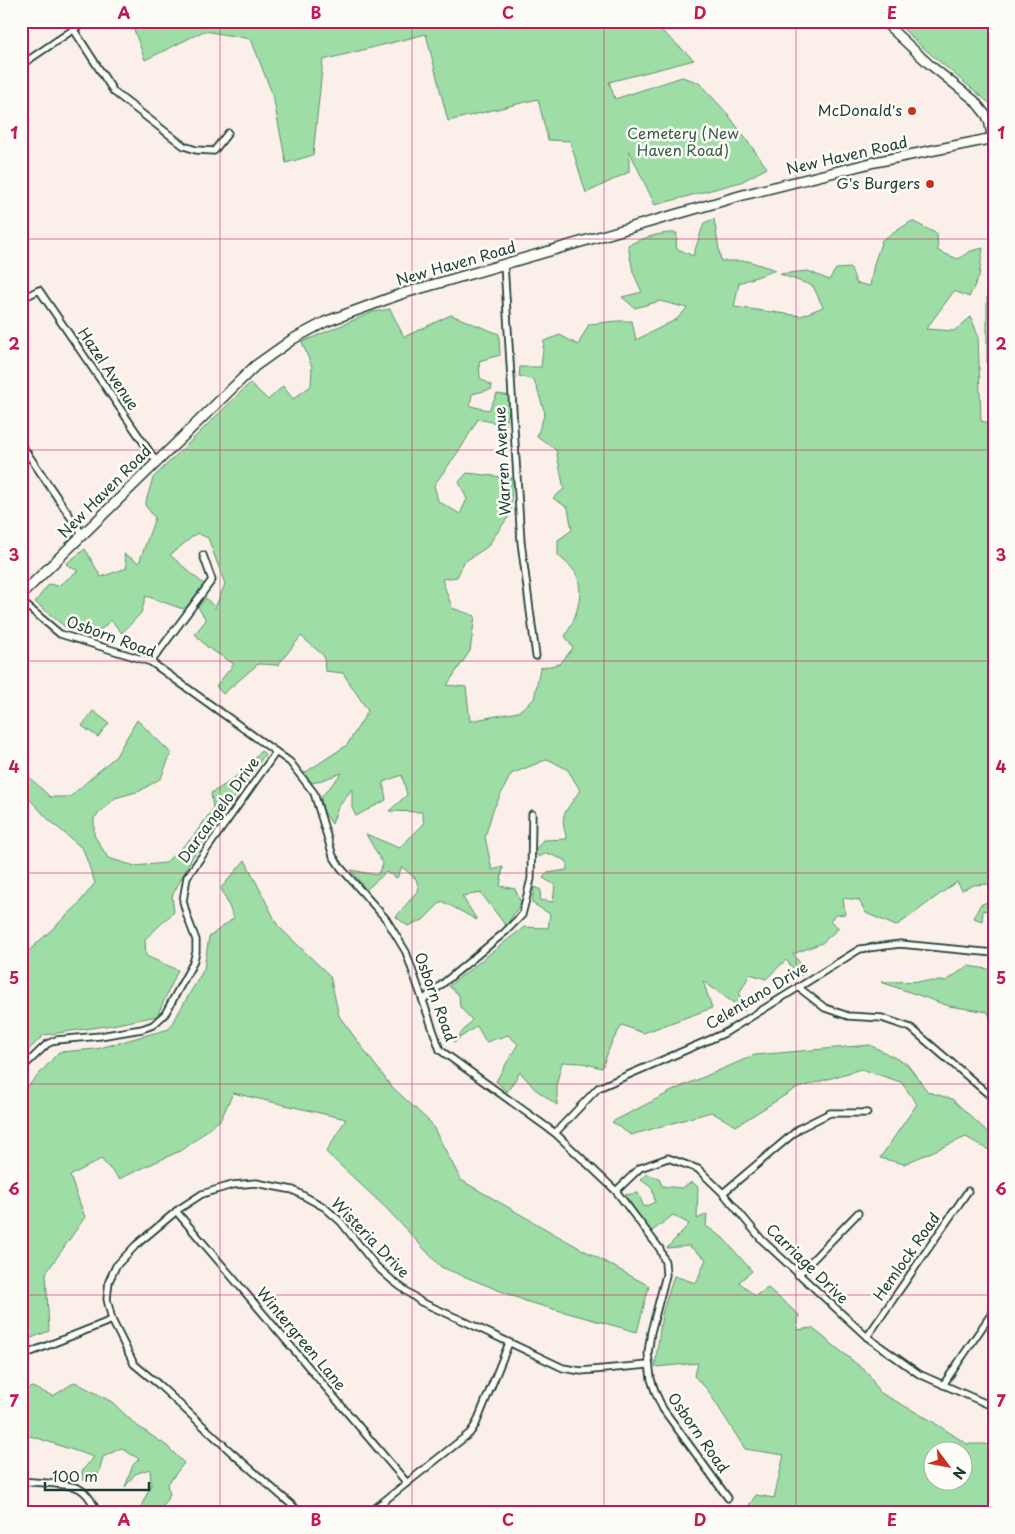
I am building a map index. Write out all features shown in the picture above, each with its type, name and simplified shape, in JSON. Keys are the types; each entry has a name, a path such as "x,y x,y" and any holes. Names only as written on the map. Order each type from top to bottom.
{"main road":[{"name":"New Haven Road","path":"21,595 255,366 293,339 325,322 363,306 743,195 874,162 993,138"}],"street":[{"path":"21,65 86,21"},
{"path":"883,21 929,64 974,100 986,114 993,138"},
{"path":"74,30 114,92 184,146 196,150 214,150 228,133"},
{"name":"Warren Avenue","path":"504,264 521,542 536,656"},
{"name":"Hazel Avenue","path":"21,299 39,290 156,462"},
{"path":"21,444 82,534"},
{"path":"151,662 212,580 203,555"},
{"name":"Osborn Road","path":"21,601 60,634 151,662 290,762 314,793 333,856 341,868 386,919 406,952 440,1050 555,1133 616,1191 660,1249 666,1275 649,1343 648,1365 656,1394 663,1409 728,1498"},
{"name":"Darcangelo Drive","path":"21,1069 47,1044 56,1040 100,1036 142,1029 153,1025 166,1014 193,963 196,952 196,940 183,901 187,877 276,752"},
{"path":"423,1000 505,932 522,915 531,879 532,814"},
{"name":"Celentano Drive","path":"555,1133 598,1088 725,1033 860,949 900,944 994,953"},
{"path":"798,988 825,1008 848,1016 882,1018 911,1028 994,1099"},
{"path":"723,1193 800,1128 830,1113 867,1113"},
{"name":"Carriage Drive","path":"616,1191 640,1168 668,1158 698,1169 723,1193 762,1240 867,1337 919,1374 994,1407"},
{"name":"Wisteria Drive","path":"301,1513 134,1364 112,1320 107,1299 109,1281 116,1266 136,1245 176,1211 202,1194 232,1185 256,1183 293,1190 308,1197 341,1222 376,1266 420,1302 562,1368 581,1371 648,1365"},
{"name":"Hemlock Road","path":"867,1337 968,1191"},
{"name":"Wintergreen Lane","path":"176,1211 407,1482"},
{"path":"798,1275 858,1213"},
{"path":"943,1385 994,1310"},
{"path":"21,1356 112,1320"},
{"path":"369,1513 470,1433 476,1424 508,1343"},
{"path":"21,1482 78,1488 86,1494 95,1506 97,1513"}],"green space":[{"name":"Cemetery (New Haven Road)","path":"131,21 651,21 694,60 609,82 615,99 682,77 698,82 727,113 767,168 741,182 655,205 629,150 629,172 586,193 570,141 548,140 538,99 448,121 426,34 323,60 313,155 286,163 273,96 251,39 204,31 145,60"},
{"path":"895,21 994,21 994,107 921,46"},
{"path":"714,219 721,261 748,261 776,270 739,283 734,307 801,316 823,307 813,286 780,274 808,271 829,280 836,269 851,268 856,283 870,286 874,264 882,240 912,221 937,234 938,251 958,259 971,251 983,248 979,276 969,297 954,291 926,329 954,331 971,317 978,336 981,421 994,424 994,897 989,884 974,885 962,890 957,882 896,926 866,913 859,900 843,898 845,914 835,915 830,921 839,928 822,943 793,954 806,971 800,976 786,960 766,979 750,974 739,994 745,1011 703,981 712,1008 643,1033 622,1025 611,1044 602,1068 582,1063 562,1062 557,1082 557,1105 535,1089 520,1072 507,1092 496,1081 518,1044 508,1035 486,1042 477,1026 454,1042 472,1020 460,1007 459,995 449,986 524,927 548,928 550,914 532,903 534,887 541,890 540,900 553,902 555,885 543,878 547,873 567,870 567,861 547,853 539,857 534,852 543,840 567,839 563,823 565,812 580,790 568,770 548,759 511,774 493,810 485,837 492,870 503,867 500,886 515,889 521,903 506,926 481,893 462,896 477,920 442,901 423,920 408,926 396,917 419,889 416,879 402,867 397,878 386,872 366,890 351,870 377,875 383,864 366,834 399,848 424,824 422,812 389,811 407,795 402,775 383,782 386,800 356,816 352,808 352,789 338,807 332,824 323,810 321,797 342,773 313,783 303,774 347,745 368,711 343,673 325,671 324,656 301,636 278,665 258,664 223,694 216,686 234,664 207,647 195,634 206,620 198,607 206,598 215,608 225,584 208,538 197,533 170,555 207,587 183,609 146,596 141,613 122,633 111,620 93,637 64,626 35,602 49,584 58,586 78,571 66,564 85,549 101,577 127,568 124,554 139,563 155,518 145,505 153,478 250,383 268,400 283,386 293,399 311,386 312,367 302,342 373,312 390,309 404,337 451,315 499,334 500,355 479,361 480,378 491,385 492,389 472,394 470,406 489,410 497,394 512,396 506,425 478,419 461,448 434,485 438,501 460,514 467,499 459,482 467,473 512,478 511,513 487,547 464,562 457,577 442,579 452,608 475,616 470,651 447,685 466,687 470,721 518,712 534,699 540,668 560,664 573,648 565,636 573,622 580,596 580,588 575,572 558,555 558,540 572,530 568,508 553,498 564,489 556,450 537,436 545,413 534,380 519,376 520,367 541,367 544,341 560,335 578,345 589,324 632,321 636,340 677,319 687,308 660,301 635,308 622,297 642,292 633,272 628,245 664,233 677,233 676,248 693,256 704,223"},
{"path":"994,293 994,370 987,363 987,297"},
{"path":"93,711 109,723 98,737 82,726"},
{"path":"137,720 171,753 161,778 140,791 115,798 94,818 94,835 108,858 135,866 165,863 192,838 213,809 211,793 238,775 261,751 265,754 192,858 172,896 174,912 145,939 146,956 178,970 157,1016 44,1035 21,1057 21,958 76,907 95,883 83,849 49,820 21,790 21,769 50,797 70,797 116,756"},
{"path":"245,860 278,926 330,976 339,1016 390,1085 431,1123 461,1180 649,1286 637,1332 528,1302 441,1267 386,1208 326,1152 346,1119 233,1093 221,1119 184,1149 119,1179 101,1159 70,1176 85,1217 46,1273 49,1331 21,1342 21,1094 59,1052 96,1049 169,1029 204,969 209,937 234,918 221,888"},
{"path":"994,899 994,914 983,910 982,921 974,918 980,905"},
{"path":"968,966 994,970 994,1028 988,1012 949,1006 881,982 946,981"},
{"path":"870,1045 907,1064 928,1092 952,1099 994,1138 994,1153 966,1137 904,1164 880,1158 917,1104 901,1082 861,1069 795,1089 736,1126 711,1112 631,1135 612,1122 678,1088 755,1055"},
{"path":"646,1174 659,1178 662,1186 681,1188 692,1182 698,1187 697,1219 707,1214 706,1226 723,1238 752,1271 739,1282 755,1296 768,1288 799,1315 797,1330 812,1328 868,1373 879,1392 930,1420 964,1442 922,1442 922,1492 972,1492 972,1444 994,1446 994,1513 744,1513 756,1495 774,1498 784,1455 745,1449 707,1389 694,1376 698,1363 655,1367 662,1314 674,1276 696,1283 706,1259 689,1246 667,1248 689,1224 673,1215 651,1232 625,1195 638,1193 644,1207 655,1202 652,1188 641,1180"},
{"path":"75,1382 112,1402 136,1425 167,1446 184,1463 167,1485 170,1494 159,1513 138,1513 151,1485 150,1469 135,1474 125,1487 133,1465 139,1459 121,1448 103,1457 97,1479 83,1480 82,1471 94,1457 34,1437 21,1435 21,1391 32,1387 53,1396"}],"place":[{"name":"McDonald's","path":"912,111"},
{"name":"G's Burgers","path":"930,184"}]}
